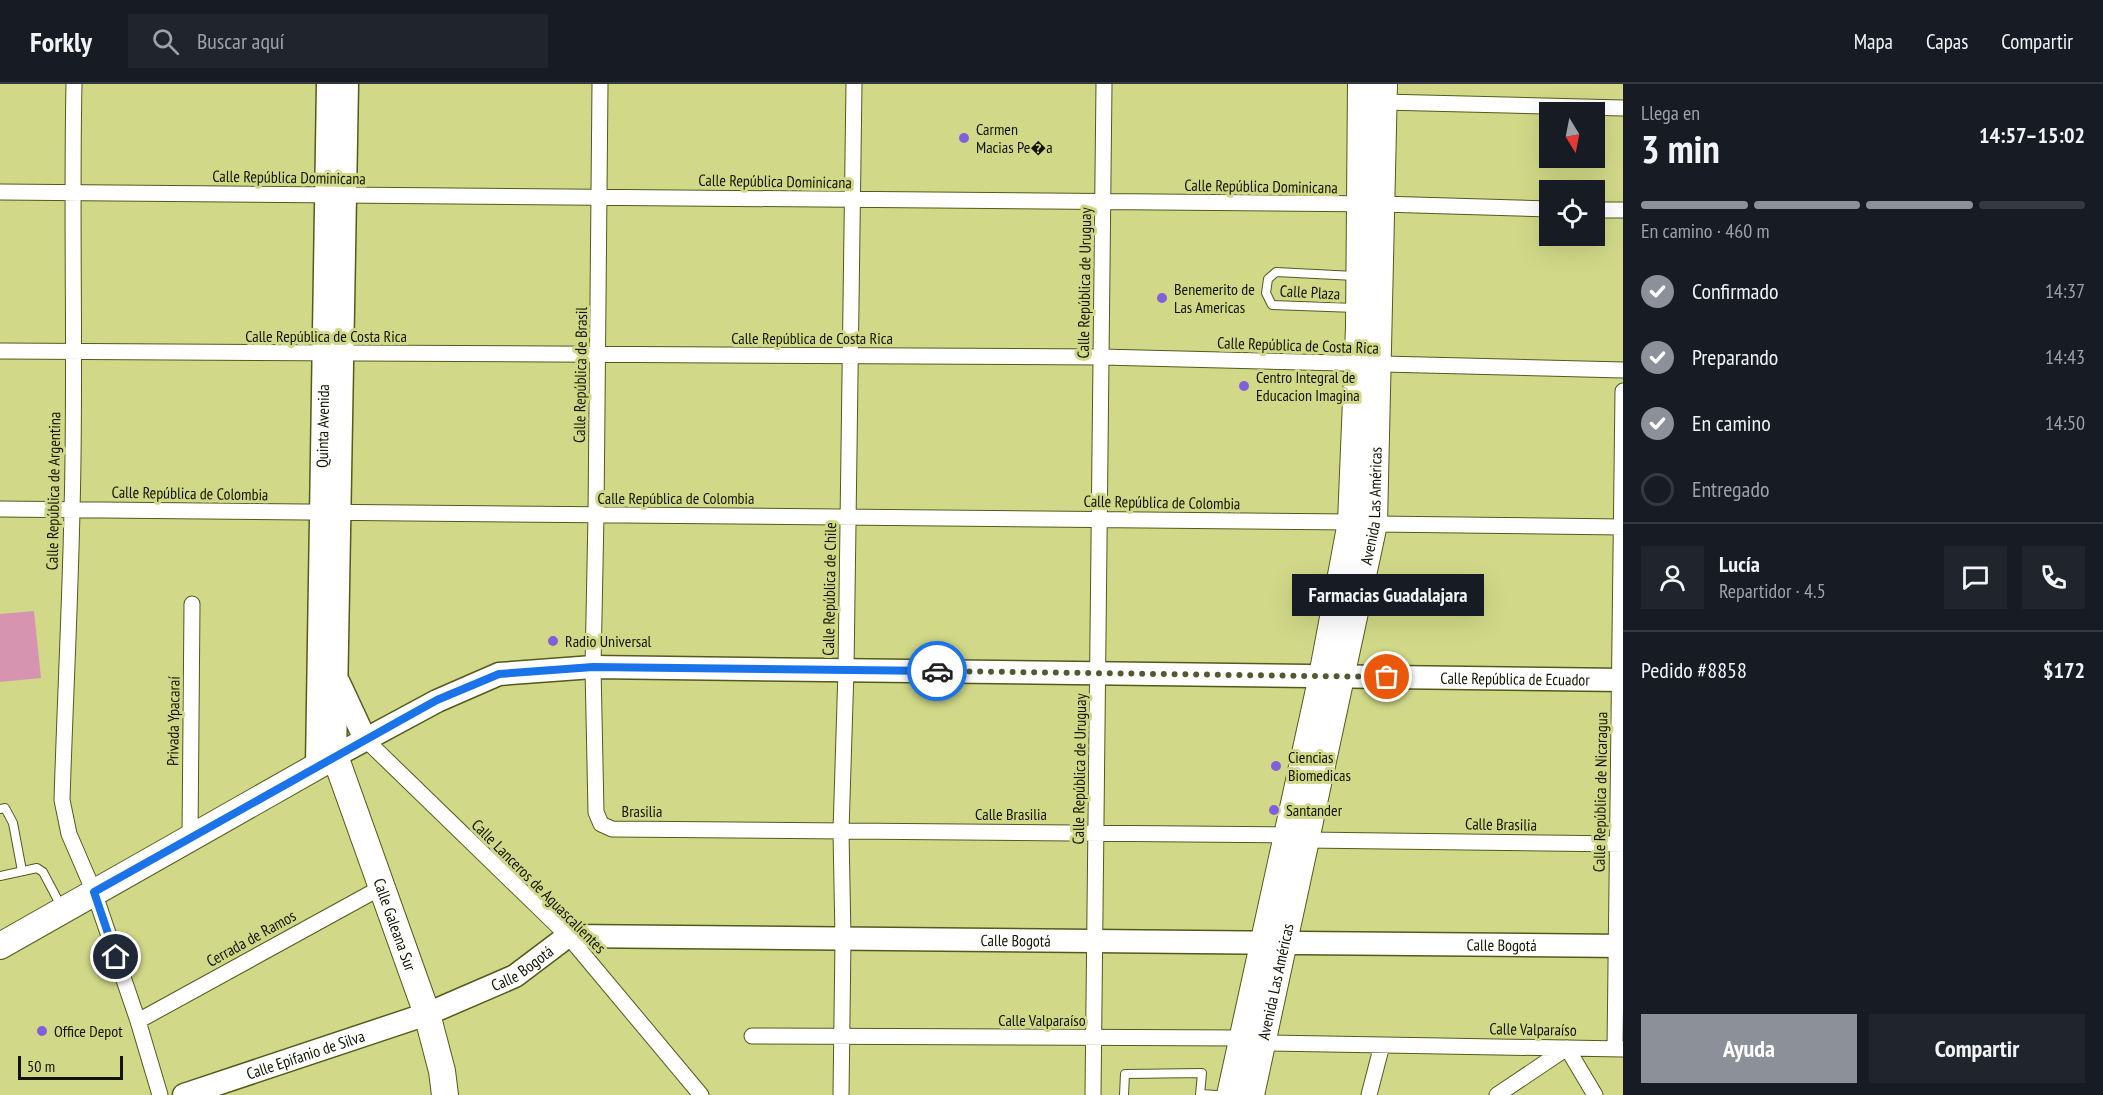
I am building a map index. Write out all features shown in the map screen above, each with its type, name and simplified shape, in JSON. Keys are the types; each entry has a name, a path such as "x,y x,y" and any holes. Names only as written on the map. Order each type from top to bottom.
{"main road":[{"name":"Avenida Las Américas","path":"1251,1095 1253,1041 1363,523 1371,204 1361,84"},
{"name":"Avenida Las Américas","path":"1368,365 1359,308 1359,276 1371,204 1384,93"},
{"name":"Calle República de Ecuador","path":"0,946 326,761"},
{"name":"Calle Galeana Sur","path":"326,761 382,887 428,1014 442,1071 445,1095"},
{"name":"Avenida Las Américas","path":"1230,1095 1253,1041"}],"street":[{"name":"Calle República de Argentina","path":"74,84 72,510 62,800 69,834 94,892 138,1021 160,1095"},
{"name":"Quinta Avenida","path":"328,84 336,195"},
{"name":"Quinta Avenida","path":"326,761 336,195 347,84"},
{"name":"Calle República de Brasil","path":"593,667 600,84"},
{"name":"Calle República de Chile","path":"840,1095 843,939 841,831 846,670 854,84"},
{"name":"Calle República de Uruguay","path":"1093,1095 1104,84"},
{"path":"1384,93 1623,108"},
{"name":"Calle República Dominicana","path":"0,192 1371,204 1539,209"},
{"path":"1605,210 1623,210"},
{"name":"Calle República de Costa Rica","path":"0,351 1101,357 1623,370"},
{"name":"Calle República de Nicaragua","path":"1619,1049 1623,391"},
{"name":"Calle República de Colombia","path":"0,509 1363,523 1622,528"},
{"name":"Quinta Avenida","path":"326,761 337,678 330,513"},
{"name":"Privada Ypacaraí","path":"190,838 192,604"},
{"name":"Calle República de Ecuador","path":"326,761 437,700 499,674 593,667 1621,680"},
{"name":"Brasilia","path":"593,667 596,812 601,824 612,829 841,831"},
{"path":"337,678 365,739"},
{"name":"Calle Lanceros de Aguascalientes","path":"365,739 568,936 701,1095"},
{"name":"Calle Brasilia","path":"841,831 1096,833 1620,844"},
{"name":"Cerrada de Ramos","path":"138,1021 382,887"},
{"name":"Calle Bogotá","path":"428,1014 515,976 568,936 1620,946"},
{"name":"Calle Epifanio de Silva","path":"184,1095 428,1014"},
{"name":"Calle Valparaíso","path":"752,1036 1094,1038 1619,1049"},
{"path":"1368,1095 1383,1045"},
{"path":"1497,1095 1567,1048 1595,1095"}],"lane":[{"name":"Calle Plaza","path":"1359,276 1276,272 1268,279 1266,293 1272,305 1359,308"},
{"path":"0,808 5,808 13,823 22,871"},
{"path":"0,876 37,868 43,872 63,910"},
{"path":"1124,1095 1125,1074 1202,1073 1200,1094 1217,1095"}],"shaded area":[{"path":"34,611 41,678 0,682 0,614"}],"way so far":[{"path":"937,671 1387,677"}],"place":[{"name":"Carmen Macias Pe�a","path":"964,138"},
{"name":"Benemerito de Las Americas","path":"1162,298"},
{"name":"Centro Integral de Educacion Imagina","path":"1244,386"},
{"name":"Radio Universal","path":"553,641"},
{"name":"Farmacias Guadalajara","path":"1387,677"},
{"name":"Ciencias Biomedicas","path":"1276,766"},
{"name":"Santander","path":"1274,810"},
{"name":"Office Depot","path":"42,1031"}],"route":[{"path":"116,957 94,892 437,700 499,674 593,667 937,671"}]}
